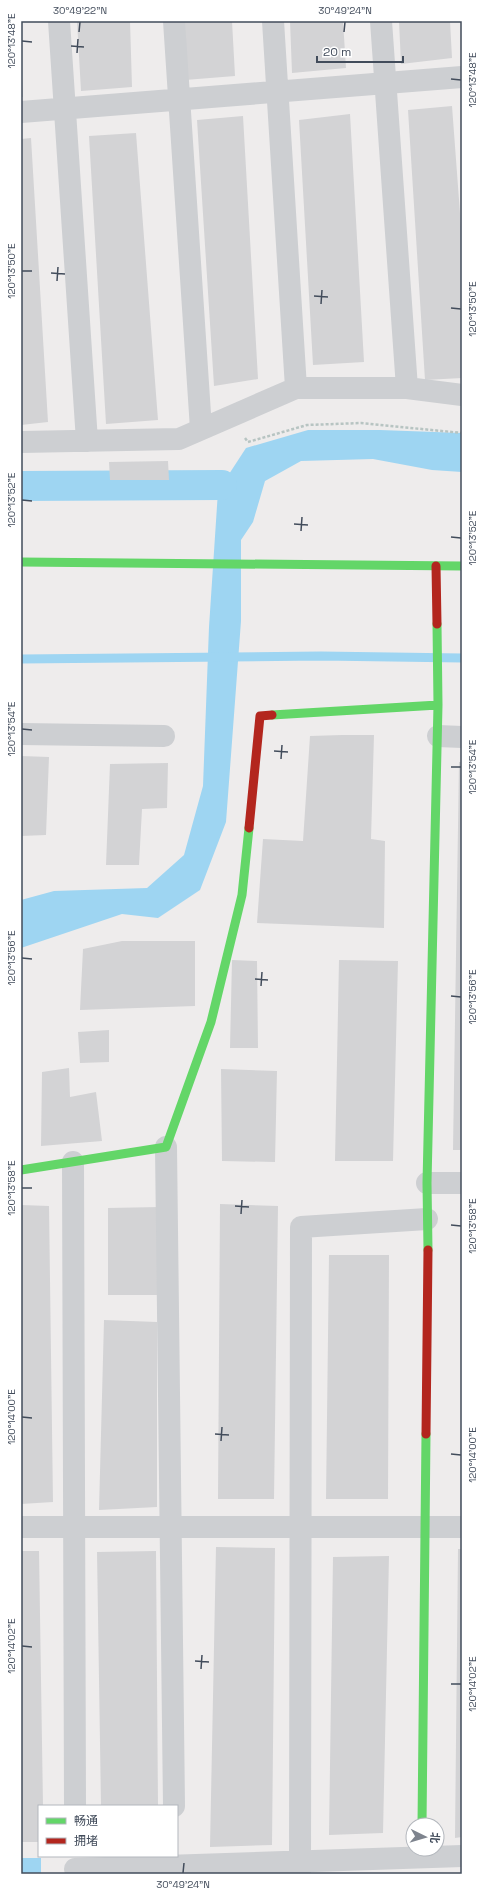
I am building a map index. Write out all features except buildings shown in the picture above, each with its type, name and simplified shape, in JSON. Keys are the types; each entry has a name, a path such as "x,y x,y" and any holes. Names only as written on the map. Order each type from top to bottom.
{"street":[{"path":"59,21 87,441"},
{"path":"174,21 202,429"},
{"path":"273,21 296,388"},
{"path":"381,21 407,388"},
{"path":"21,112 462,77"},
{"path":"21,442 179,439 296,388 407,388 462,395"},
{"path":"21,562 462,566"},
{"path":"422,1817 427,1183 438,736 436,566"},
{"path":"174,1805 166,1147 211,1022 242,895 260,716 438,705"},
{"path":"21,734 164,736"},
{"path":"438,736 462,737"},
{"path":"21,1170 166,1147"},
{"path":"73,1162 75,1805"},
{"path":"427,1183 462,1183"},
{"path":"300,1868 301,1227 427,1219"},
{"path":"21,1527 462,1527"},
{"path":"75,1866 174,1865 300,1868 462,1856"}],"water":[{"path":"308,430 380,430 462,433 462,472 432,470 373,459 301,461 265,481 253,522 241,540 241,621 226,822 200,890 158,918 122,914 21,948 21,900 54,891 147,888 184,855 203,786 209,627 218,491 246,448"},
{"path":"21,1858 41,1858 41,1874 21,1874"}],"waterway":[{"path":"21,486 222,485"},
{"path":"21,659 321,656 462,658"}],"traffic: fast":[{"path":"21,562 462,566"},
{"path":"272,715 438,705 437,624"},
{"path":"428,1250 427,1183 438,705"},
{"path":"21,1170 166,1147 211,1022 242,895 249,828"},
{"path":"422,1817 426,1434"}],"traffic: jam":[{"path":"436,566 437,624"},
{"path":"249,828 260,716 272,715"},
{"path":"426,1434 428,1250"}]}
